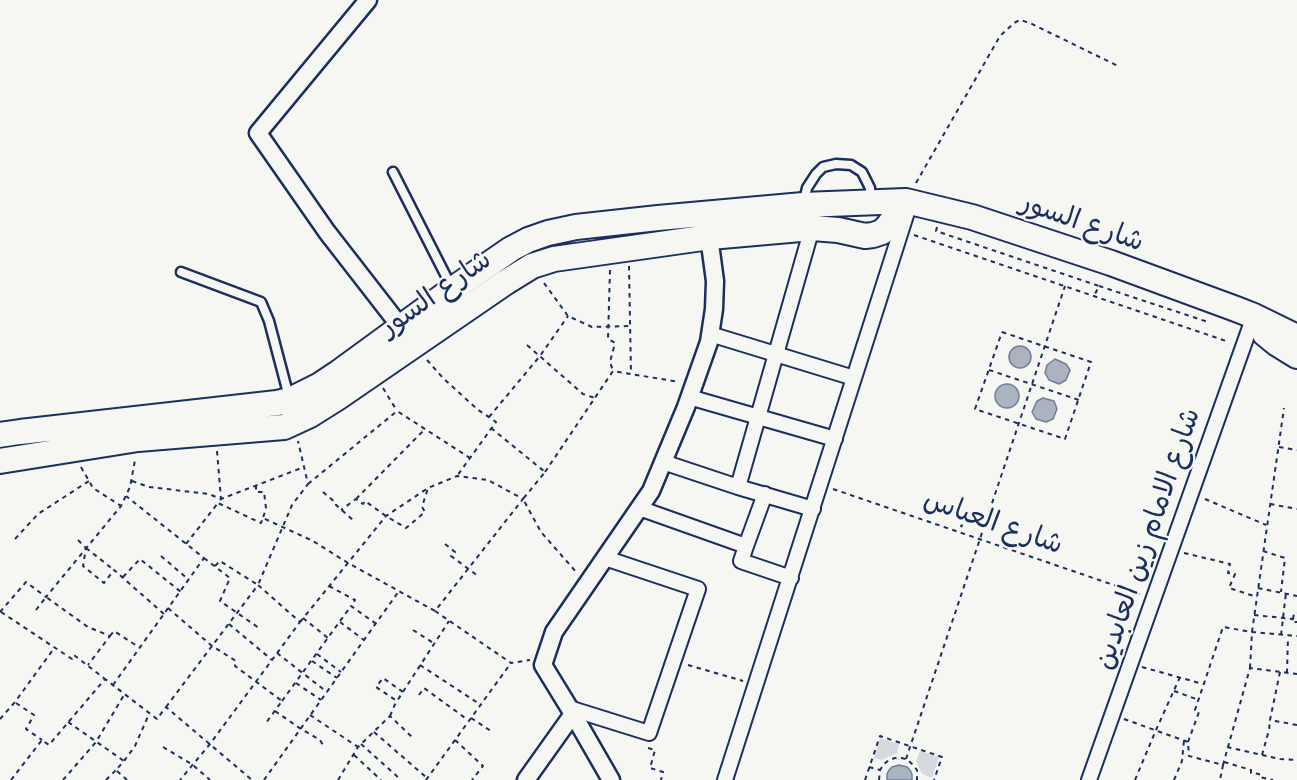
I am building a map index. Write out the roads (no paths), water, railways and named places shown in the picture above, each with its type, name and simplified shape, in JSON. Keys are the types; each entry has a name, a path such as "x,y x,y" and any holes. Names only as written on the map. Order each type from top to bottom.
{"main road":[{"name":"شارع السور","path":"0,461 138,439 276,428 320,384 532,266 554,259 710,237 812,228 838,230 865,236 873,235 882,232 908,202"},
{"name":"شارع السور","path":"0,435 277,403 292,412 310,415 374,374 453,289 528,240 576,227 803,204 908,202 972,217 1112,263 1247,315 1297,337"},
{"name":"شارع السور","path":"1247,315 1276,343 1297,356"}],"street":[{"path":"368,0 258,134 327,232 407,336"},
{"path":"726,780 855,378 908,202"},
{"path":"611,780 543,665 555,632 651,491 692,391 709,342 714,309 715,281 705,213"},
{"path":"738,487 812,228"},
{"name":"شارع الامام زين العابدين","path":"1089,780 1243,347 1247,315"},
{"path":"710,334 855,378"},
{"path":"692,391 758,417 835,440"},
{"path":"663,462 813,509"},
{"path":"765,494 741,561 791,578"},
{"path":"639,508 746,546"},
{"path":"571,711 649,733 698,589 604,558"},
{"path":"526,780 571,711"}],"lane":[{"path":"803,204 807,188 816,174 823,167 836,164 851,165 862,172 870,188 872,202"},
{"path":"393,172 453,289"},
{"path":"182,272 261,302 269,321 292,412"}]}
